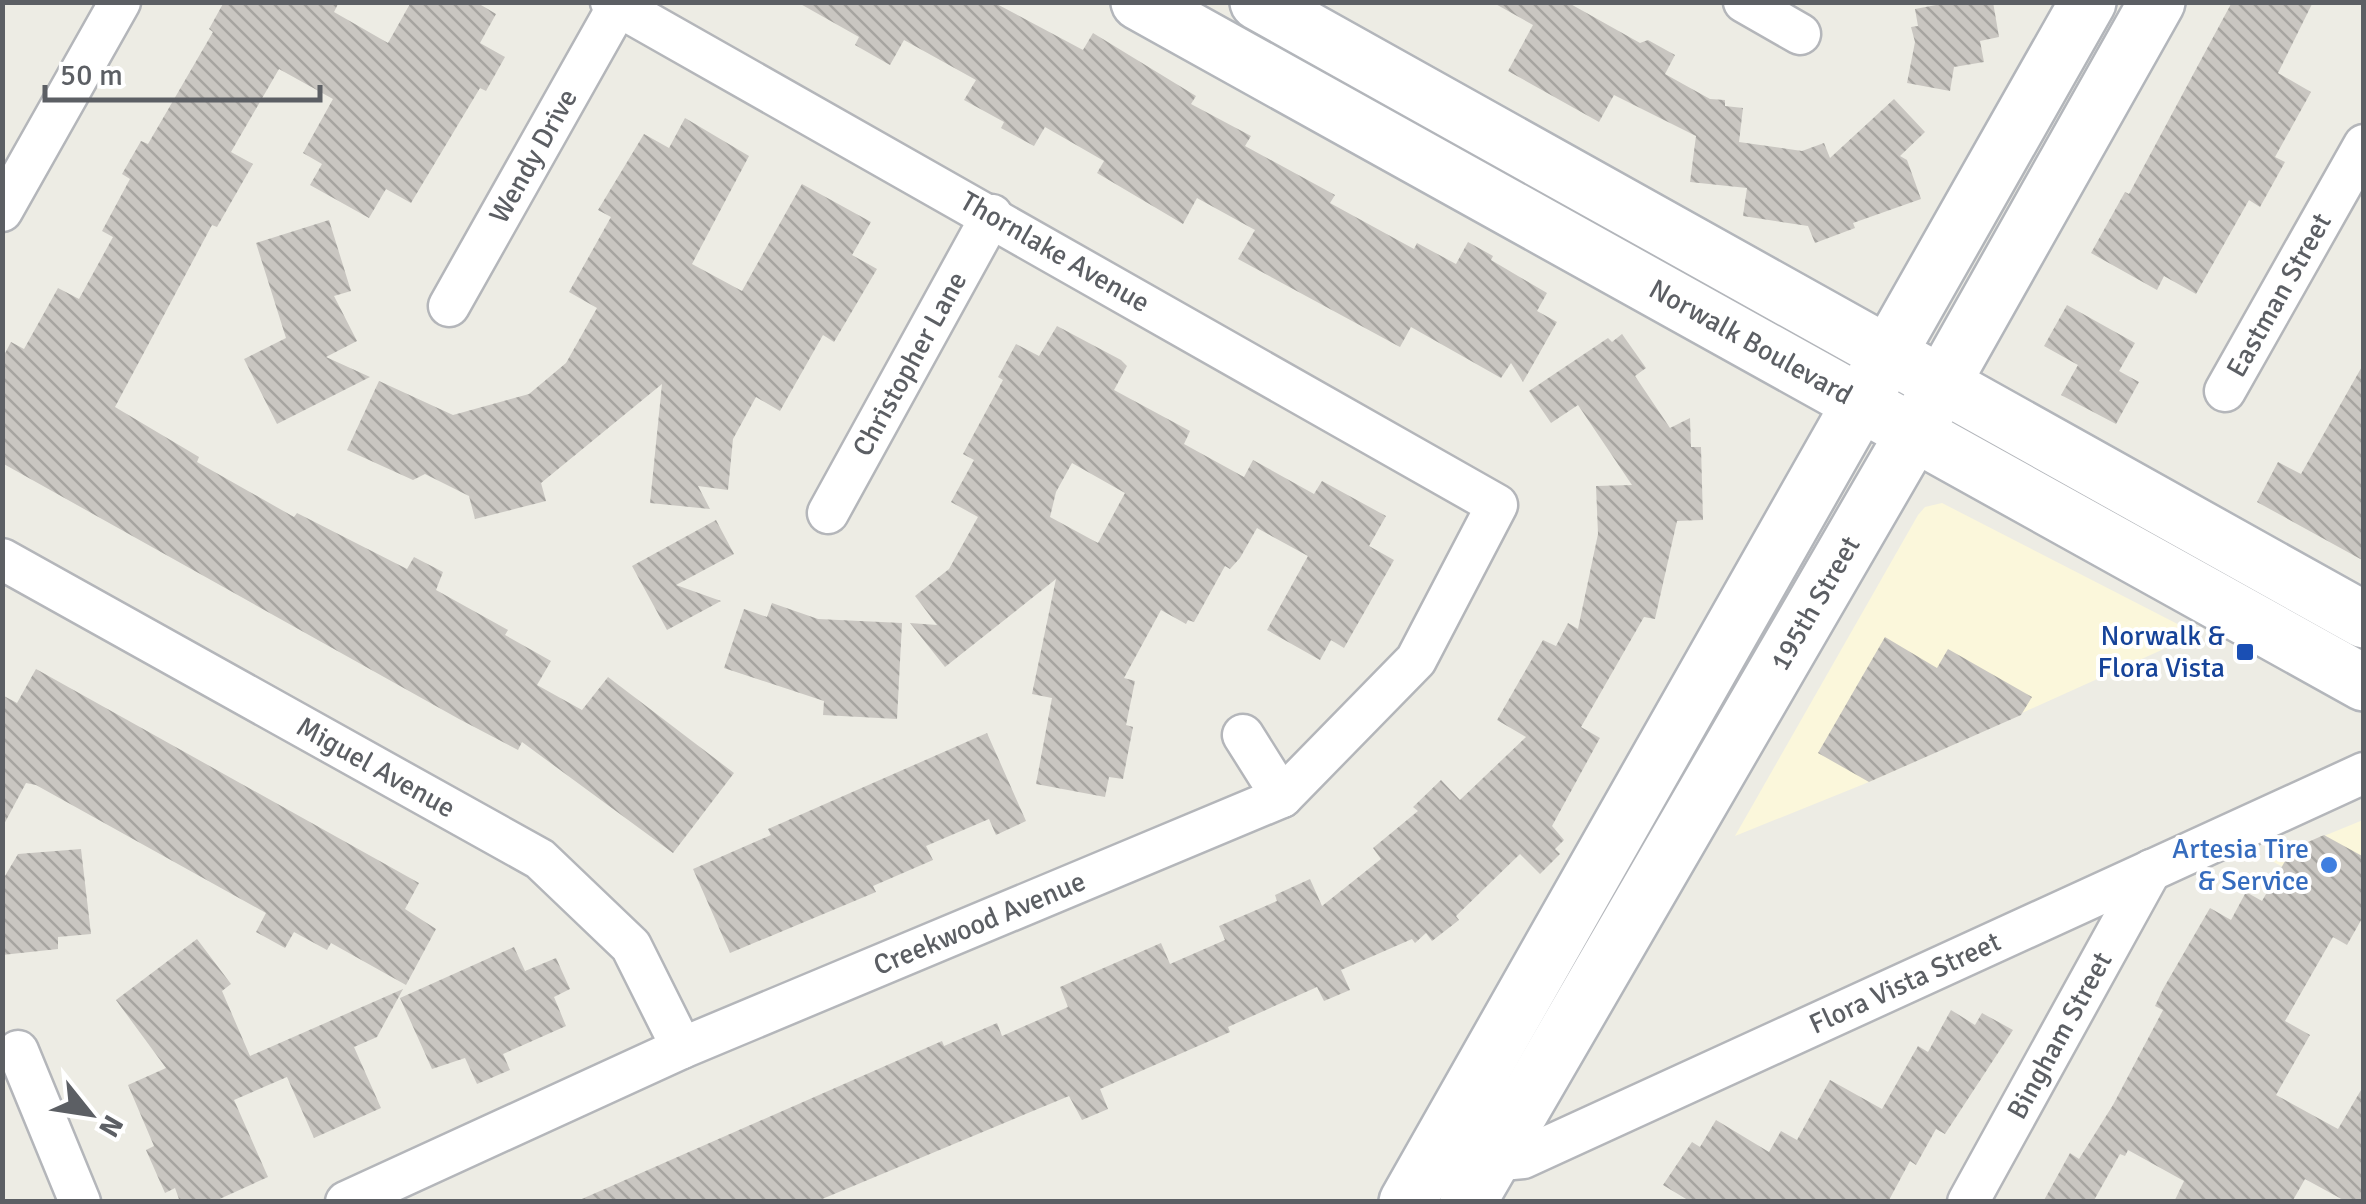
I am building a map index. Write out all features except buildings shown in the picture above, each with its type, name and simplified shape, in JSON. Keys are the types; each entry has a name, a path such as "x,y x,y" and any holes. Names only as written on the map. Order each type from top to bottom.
{"street":[{"path":"2,211 120,2"},
{"name":"Norwalk Boulevard","path":"1138,2 2364,683"},
{"name":"Norwalk Boulevard","path":"1258,2 2364,620"},
{"path":"1744,2 1800,34"},
{"name":"195th Street","path":"1468,1166 1860,406 2088,2"},
{"name":"195th Street","path":"1407,1202 1468,1166 1913,435 2157,2"},
{"name":"Thornlake Avenue","path":"614,4 992,215 1497,505"},
{"name":"Wendy Drive","path":"449,306 614,4"},
{"name":"Eastman Street","path":"2225,391 2351,193 2364,144"},
{"name":"Christopher Lane","path":"828,513 992,215"},
{"name":"Creekwood Avenue","path":"346,1202 682,1048 1282,797 1416,660 1497,505"},
{"name":"Miguel Avenue","path":"2,559 540,860 631,946 682,1048"},
{"path":"1243,735 1282,797"},
{"name":"Flora Vista Street","path":"1468,1166 1523,1158 2364,772"},
{"name":"Bingham Street","path":"1968,1202 2151,870"},
{"path":"18,1050 80,1202"}],"shaded area":[{"path":"1942,503 2197,634 1869,782 1735,836 1918,515 1925,507"},
{"name":"Artesia Tire & Service","path":"2363,820 2363,910 2268,859"}],"place":[{"name":"Norwalk & Flora Vista","path":"2245,652"},
{"name":"Artesia Tire & Service","path":"2329,865"}]}
